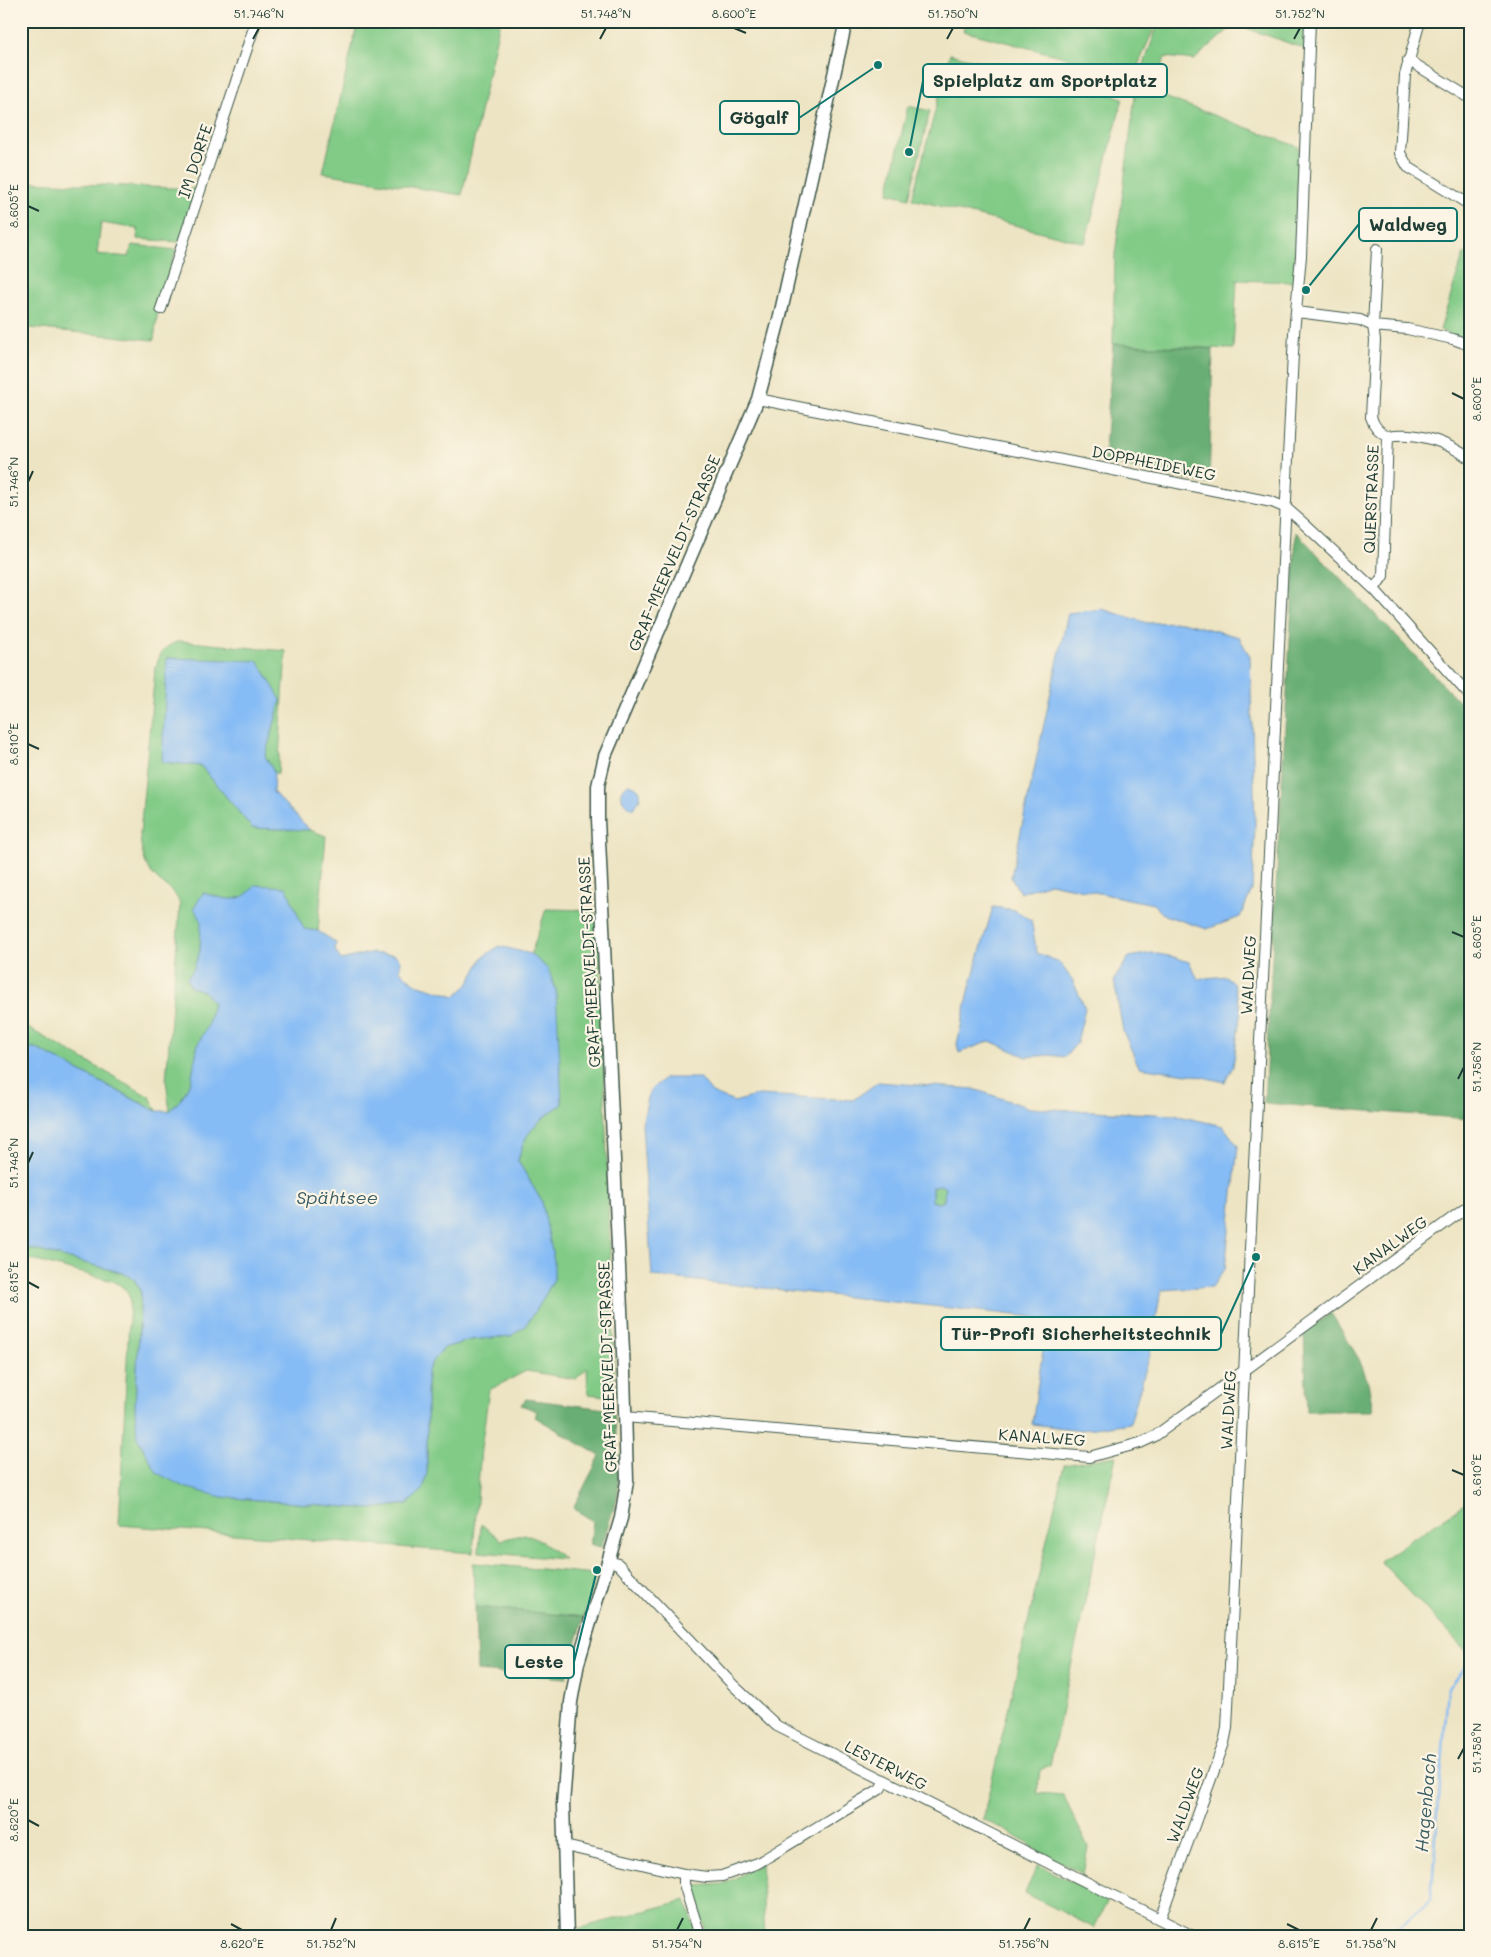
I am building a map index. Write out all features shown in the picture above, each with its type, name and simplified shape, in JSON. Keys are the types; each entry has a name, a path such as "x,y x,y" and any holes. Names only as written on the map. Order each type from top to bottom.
{"main road":[{"name":"GRAF-MEERVELDT-STRASSE","path":"567,1936 564,1780 571,1702 578,1663 609,1561 626,1495 625,1417 598,786 605,756 758,399 780,316 846,21"}],"street":[{"name":"IM DORFE","path":"161,309 256,21"},
{"name":"WALDWEG","path":"1160,1919 1224,1743 1227,1728 1310,21"},
{"path":"1420,21 1405,75 1400,153 1408,167 1470,205"},
{"path":"1408,60 1470,98"},
{"name":"QUERSTRASSE","path":"1374,589 1383,576 1388,436 1378,430 1373,424 1371,417 1377,249"},
{"path":"1297,312 1360,320 1373,326 1407,329 1454,339 1470,345"},
{"name":"DOPPHEIDEWEG","path":"758,399 1272,502 1286,508 1374,589 1470,696"},
{"path":"1388,436 1400,434 1443,442 1470,459"},
{"name":"KANALWEG","path":"625,1417 1089,1456 1140,1443 1155,1436 1470,1205"},
{"name":"LESTERWEG","path":"609,1561 618,1564 733,1685 777,1726 1193,1936"},
{"path":"565,1846 684,1874 707,1877 722,1876 758,1863 880,1790 885,1781"},
{"path":"684,1874 684,1884 700,1936"}],"green space":[{"path":"358,21 500,21 462,195 323,173"},
{"path":"966,21 1157,21 1134,75 963,31"},
{"path":"1159,21 1306,21 1305,49 1235,24 1194,60 1165,57 1154,93 1299,147 1294,282 1237,280 1233,349 1113,344 1115,255 1136,88"},
{"path":"950,54 1123,98 1085,243 912,199"},
{"path":"908,106 930,111 909,198 888,193"},
{"path":"29,182 196,189 180,242 137,239 138,229 101,223 97,254 129,257 132,245 176,250 158,309 154,340 21,327 21,220"},
{"path":"1464,253 1470,256 1470,344 1440,330"},
{"path":"1113,344 1213,349 1209,484 1104,462"},
{"path":"1296,532 1470,713 1470,1119 1264,1103"},
{"path":"179,641 286,651 278,774 274,772 265,756 281,700 162,762 201,766 252,828 310,830 326,836 318,931 304,930 246,896 230,900 203,893 200,951 190,987 204,991 213,1003 208,1025 198,1044 191,1081 182,1098 170,1111 166,1081 180,905 174,893 157,879 146,864 142,853 140,834 155,670 162,652 168,646"},
{"path":"546,909 591,910 596,914 599,922 615,1397 588,1394 587,1368 576,1379 526,1371 489,1390 481,1448 473,1553 119,1525 130,1299 124,1288 113,1281 21,1257 21,1246 123,1273 135,1280 141,1293 135,1408 222,1497 371,1509 408,1504 427,1472 427,1372 433,1360 444,1348 470,1340 511,1336 525,1326 554,1279 542,1202 518,1161 528,1134 538,1122 562,1104 548,969 531,954"},
{"path":"21,1024 150,1097 157,1111 35,1048 21,1048"},
{"path":"940,1185 945,1187 944,1202 938,1203 932,1201 932,1187"},
{"path":"1331,1313 1359,1359 1368,1382 1373,1411 1307,1411 1304,1332"},
{"path":"526,1399 614,1410 618,1455 618,1495 601,1548 590,1544 593,1521 573,1508 600,1456 535,1417 537,1411 521,1405"},
{"path":"1116,1456 1050,1765 1040,1770 1037,1793 1063,1795 1088,1847 1083,1874 983,1819 1064,1465"},
{"path":"1470,1500 1470,1655 1380,1561"},
{"path":"481,1524 501,1540 525,1534 544,1543 564,1559 479,1552"},
{"path":"473,1563 596,1574 584,1617 475,1607"},
{"path":"475,1607 584,1617 566,1678 477,1671"},
{"path":"761,1863 765,1936 707,1936 693,1886 725,1884"},
{"path":"1038,1865 1108,1900 1094,1928 1025,1893"},
{"path":"686,1900 697,1936 574,1936 573,1930"}],"water":[{"path":"1102,609 1148,623 1182,622 1239,637 1250,657 1255,823 1252,890 1240,917 1207,929 1164,915 1153,904 1050,883 1020,893 1011,877 1068,613"},
{"path":"167,658 258,661 281,700 265,756 274,772 273,792 310,830 252,828 201,766 162,762"},
{"path":"628,784 637,788 640,794 633,809 626,804 622,797 621,791"},
{"name":"Spähtsee","path":"256,885 286,887 304,929 318,931 336,943 335,950 341,960 369,953 395,955 400,960 400,971 416,984 455,996 468,985 483,957 499,946 531,954 548,969 556,990 562,1104 539,1122 528,1134 518,1161 542,1202 554,1261 554,1279 525,1326 511,1336 470,1340 444,1348 433,1360 427,1372 427,1472 423,1490 407,1504 371,1509 222,1497 184,1487 157,1473 137,1437 135,1408 141,1293 135,1280 123,1273 21,1246 21,1048 35,1048 156,1111 170,1111 182,1098 191,1081 198,1044 208,1025 213,1003 204,991 190,987 187,978 193,970 200,951 201,920 194,908 203,893 232,899 244,896"},
{"path":"993,907 1015,910 1031,920 1037,953 1059,962 1073,981 1085,1008 1077,1043 1065,1057 1049,1055 1027,1057 990,1041 959,1053 957,1044 970,987"},
{"path":"1152,953 1189,962 1198,979 1226,976 1234,985 1241,1010 1233,1066 1225,1082 1194,1075 1139,1067 1123,1031 1114,980 1129,957"},
{"path":"665,1078 700,1078 712,1093 734,1102 759,1095 853,1100 878,1082 974,1089 1030,1108 1174,1115 1223,1126 1238,1146 1225,1269 1212,1287 1161,1290 1150,1354 1130,1423 1081,1430 1032,1424 1046,1330 1034,1317 652,1276 642,1124 650,1090","holes":["940,1185 945,1187 944,1201 938,1203 932,1201 932,1187"]}],"waterway":[{"name":"Hagenbach","path":"1389,1936 1431,1899 1448,1688 1470,1661"}],"place":[{"name":"Gögalf","path":"878,65"},
{"name":"Spielplatz am Sportplatz","path":"909,152"},
{"name":"Waldweg","path":"1306,290"},
{"name":"Tür-Profi Sicherheitstechnik","path":"1256,1257"},
{"name":"Leste","path":"597,1570"}]}
